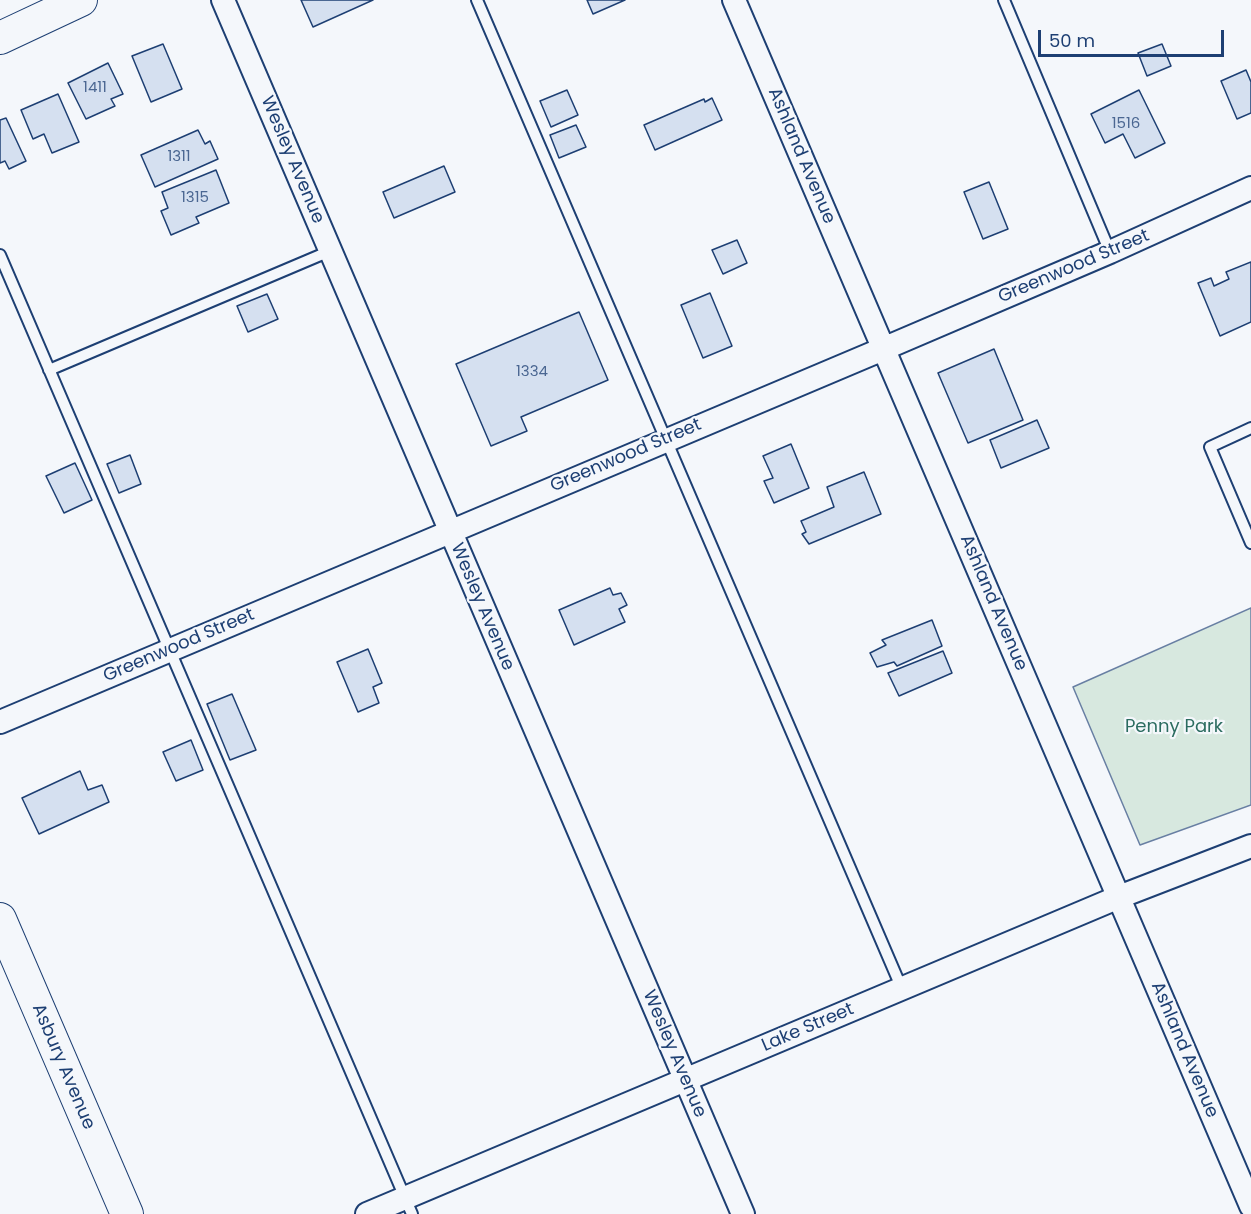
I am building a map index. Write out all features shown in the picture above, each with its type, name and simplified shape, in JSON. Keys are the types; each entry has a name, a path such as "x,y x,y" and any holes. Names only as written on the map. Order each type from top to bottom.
{"main road":[{"path":"0,38 81,0"},
{"name":"Asbury Avenue","path":"0,919 127,1214"}],"street":[{"name":"Wesley Avenue","path":"223,0 743,1214"},
{"name":"Ashland Avenue","path":"734,0 1251,1206"},
{"name":"Greenwood Street","path":"0,722 883,349 1110,252 1251,188"},
{"name":"Lake Street","path":"367,1214 409,1206 686,1080 1119,897 1251,846"}],"lane":[{"path":"477,0 664,440 902,989"},
{"path":"1004,0 1110,252"},
{"path":"49,370 330,251"},
{"path":"0,255 409,1206"},
{"path":"1251,428 1210,447 1251,543"}],"green space":[{"name":"Penny Park","path":"1251,608 1251,805 1140,845 1073,687"}],"building":[{"path":"301,0 373,0 313,27"},
{"path":"587,0 625,0 593,14"},
{"path":"163,44 182,89 151,102 132,56"},
{"path":"1162,44 1171,66 1147,76 1138,53"},
{"path":"108,63 123,94 111,99 115,106 86,119 68,83"},
{"path":"1246,70 1251,82 1251,113 1237,119 1221,81"},
{"path":"567,90 578,115 551,127 540,101"},
{"path":"1139,90 1165,143 1135,158 1123,134 1105,143 1091,114"},
{"path":"58,94 79,142 52,153 44,134 33,139 21,110"},
{"path":"712,98 722,120 655,150 644,125 704,99 705,102"},
{"path":"6,118 26,161 9,169 5,161 0,163 0,120"},
{"path":"576,125 586,147 559,158 550,135"},
{"path":"198,130 205,144 210,141 218,159 155,187 141,155"},
{"path":"444,166 455,192 394,218 383,192"},
{"path":"216,170 229,203 196,217 199,223 171,235 161,211 168,208 162,192"},
{"path":"989,182 1008,229 983,239 964,192"},
{"path":"737,240 747,263 723,274 712,250"},
{"path":"1251,262 1251,322 1220,336 1198,283 1211,278 1214,286 1229,279 1226,272"},
{"path":"710,293 732,346 703,358 681,305"},
{"path":"267,294 278,319 248,332 237,306"},
{"path":"579,312 608,380 521,417 527,431 491,446 456,364"},
{"path":"994,349 1023,420 968,443 938,373"},
{"path":"1037,420 1049,448 1001,468 990,440"},
{"path":"791,444 809,488 774,503 764,481 773,478 763,456"},
{"path":"130,455 141,484 119,493 107,464"},
{"path":"75,463 92,500 64,513 46,476"},
{"path":"864,472 881,514 809,544 802,534 806,532 801,521 834,507 827,487"},
{"path":"610,588 613,595 621,593 627,605 619,609 625,622 574,645 559,610"},
{"path":"932,620 942,646 897,666 894,662 877,667 870,653 886,645 882,640"},
{"path":"368,649 382,683 373,687 379,703 358,712 337,662"},
{"path":"943,651 952,673 899,696 888,673"},
{"path":"232,694 256,750 230,760 207,704"},
{"path":"191,740 203,770 176,781 163,752"},
{"path":"80,771 88,790 102,785 109,802 39,834 22,798"}]}
